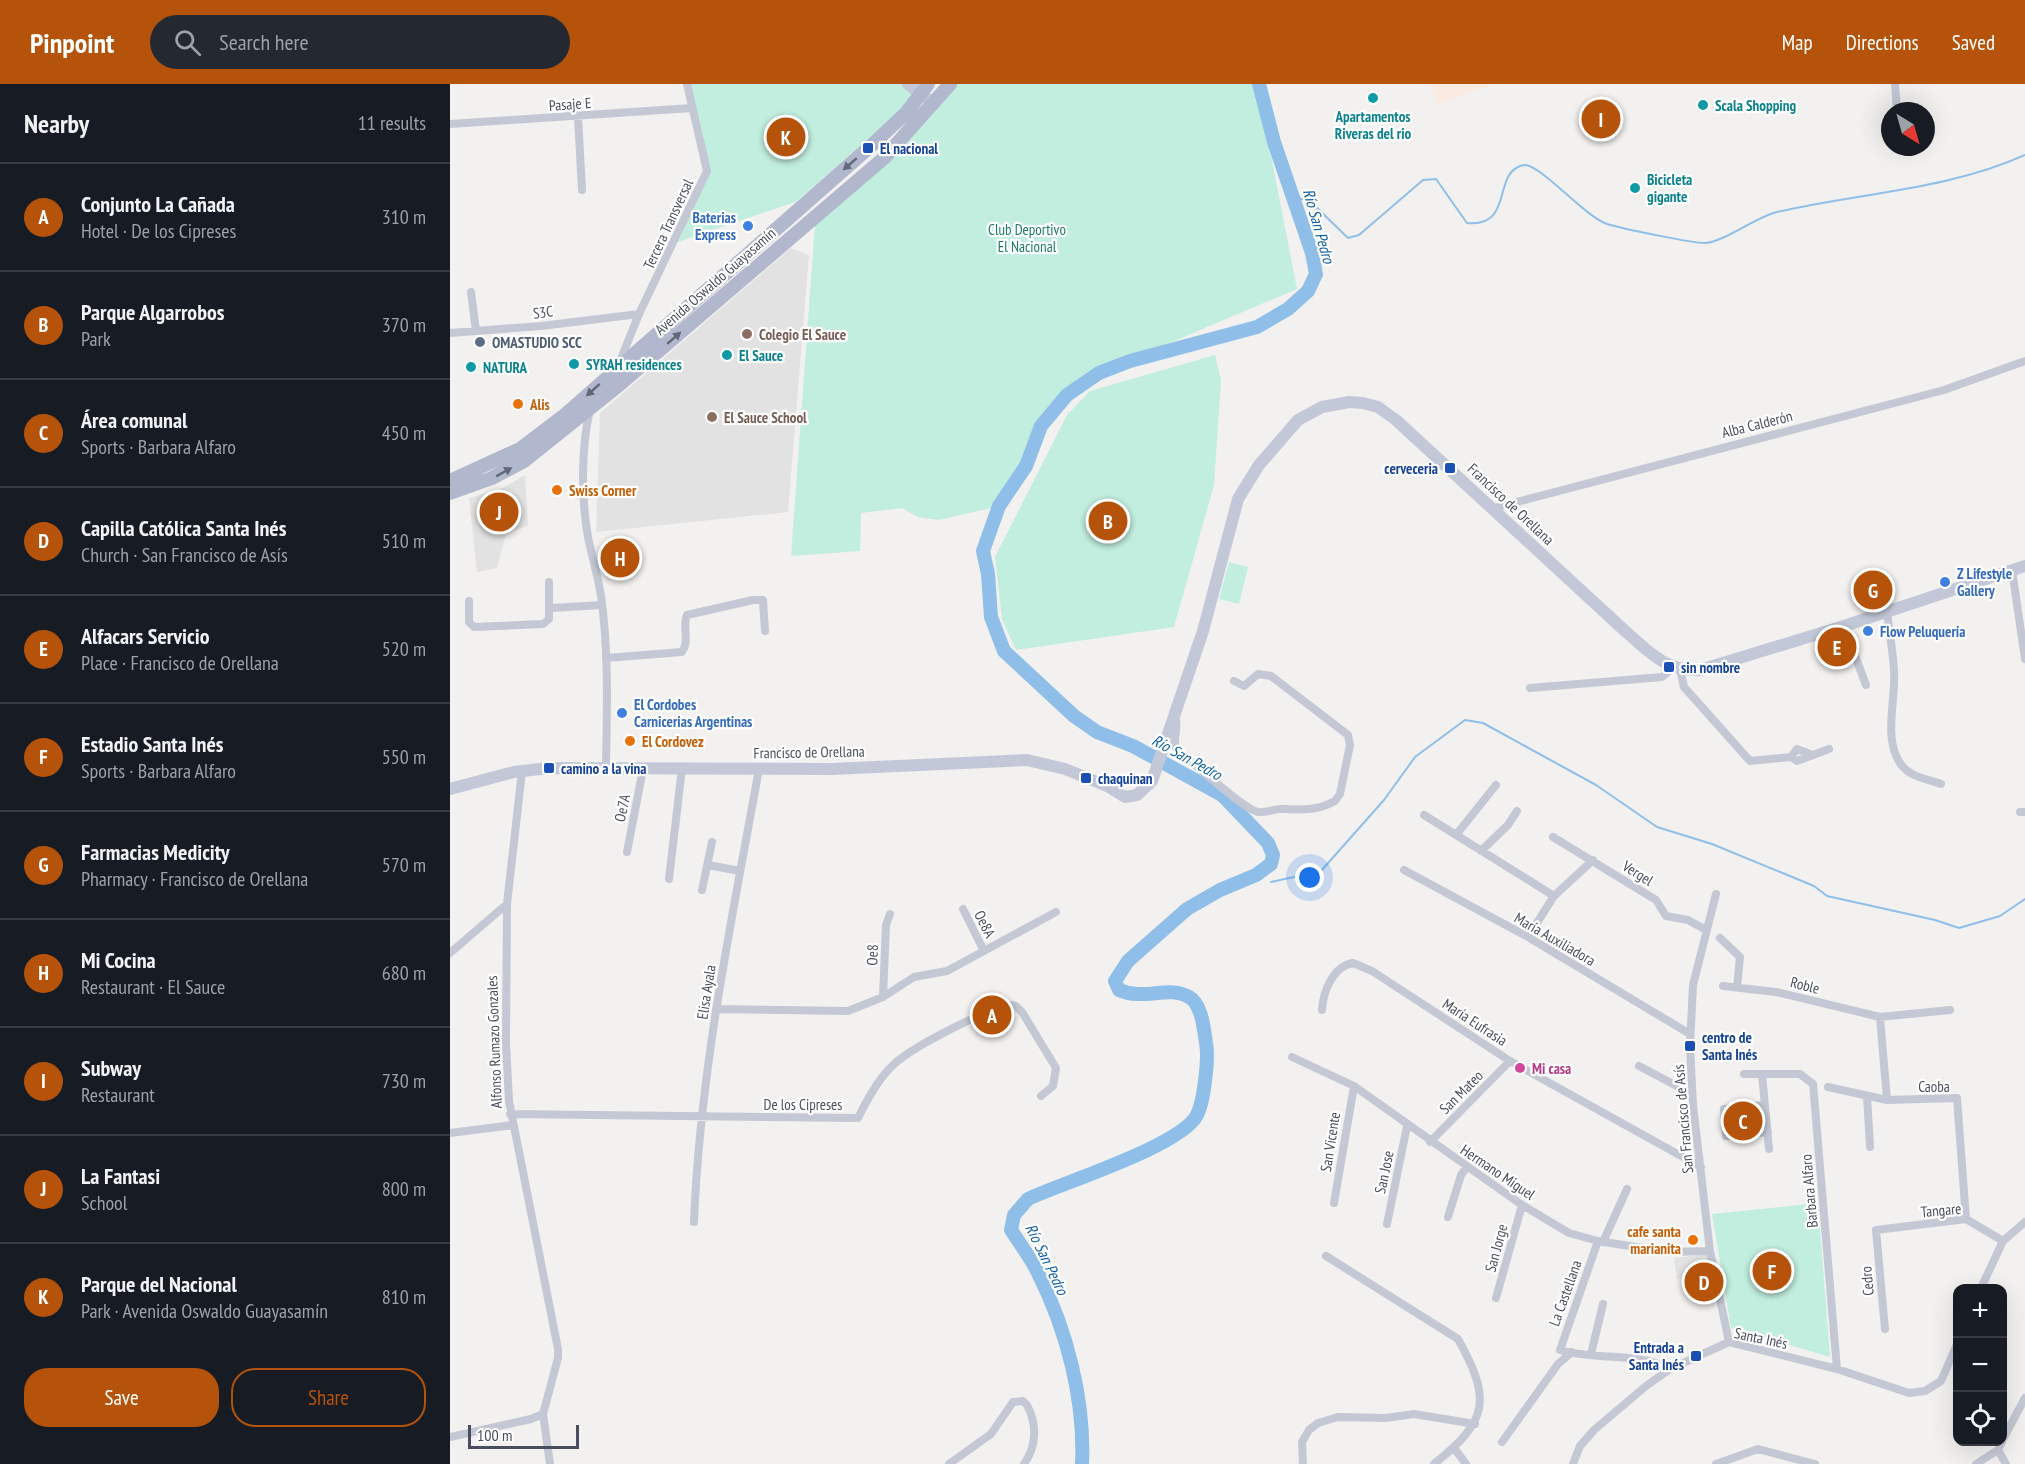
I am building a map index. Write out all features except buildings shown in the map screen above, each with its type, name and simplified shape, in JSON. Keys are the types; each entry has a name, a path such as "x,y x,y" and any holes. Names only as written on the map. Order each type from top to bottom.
{"main road":[{"name":"Avenida Oswaldo Guayasamín","path":"450,493 492,478 524,461 590,408 884,158 950,84"},
{"name":"Avenida Oswaldo Guayasamín","path":"450,481 520,449 566,414 873,144 907,112 924,87"}],"street":[{"name":"Tercera Transversal","path":"617,369 639,314 707,171 687,84"},
{"path":"908,84 924,87 936,101"},
{"path":"1895,84 1896,102"},
{"name":"Pasaje E","path":"450,124 692,108"},
{"path":"578,117 582,190"},
{"path":"471,292 476,331"},
{"name":"S3C","path":"450,333 541,326 639,314"},
{"name":"Alba Calderón","path":"1494,508 1944,390 2025,361"},
{"name":"Francisco de Orellana","path":"450,789 522,771 606,766 644,769 832,769 1027,760 1070,771 1107,786 1125,797 1137,795 1154,775 1203,631 1238,499 1259,465 1286,431 1309,413 1334,404 1349,402 1378,407 1417,438 1624,630 1660,661 1677,669"},
{"path":"590,408 585,430 584,477 588,535 602,605 606,658 606,766"},
{"path":"1530,688 1662,677 1677,669 1700,670 1844,626 2025,566"},
{"path":"2012,570 2025,659"},
{"path":"469,601 469,622 474,627 543,624 549,619 551,608 549,582"},
{"path":"606,658 682,652 686,644 687,615 753,600 763,600 765,632"},
{"path":"551,608 602,605"},
{"path":"1887,611 1894,669 1891,726 1897,756 1900,764 1912,774 1941,784"},
{"path":"1844,626 1866,685"},
{"path":"1677,669 1684,687 1747,760 1755,762 1791,758 1797,761 1810,754 1829,749"},
{"path":"1174,714 1177,722 1174,747 1234,799 1245,805 1258,812 1282,809 1298,811 1335,801 1340,794 1350,745 1348,735 1271,676 1258,674 1244,687 1234,681"},
{"path":"669,879 682,768"},
{"name":"Oe7A","path":"627,852 644,769"},
{"name":"Elisa Ayala","path":"694,1222 701,1115 740,871 759,769"},
{"name":"Alfonso Rumazo Gonzales","path":"522,771 507,904 506,1044 510,1113 558,1349 558,1358 543,1414"},
{"path":"1456,835 1496,784"},
{"path":"1481,851 1508,825 1517,811"},
{"path":"1424,815 1554,896"},
{"name":"Vergel","path":"1553,837 1656,900 1666,916 1688,920 1706,930"},
{"path":"702,890 712,843"},
{"path":"1528,937 1554,896 1593,860"},
{"path":"708,865 740,871"},
{"name":"María Auxiliadora","path":"1404,870 1528,937 1690,1034"},
{"name":"San Francisco de Asís","path":"1716,894 1693,985 1690,1034 1692,1094 1710,1251 1728,1342"},
{"path":"450,953 507,904"},
{"name":"Oe8A","path":"963,909 984,951"},
{"path":"717,1009 848,1011 883,997 914,977 947,971 1056,912"},
{"name":"Oe8","path":"883,997 886,925 890,914"},
{"path":"1720,938 1740,957 1737,987"},
{"name":"María Eufrasia","path":"1322,1010 1334,975 1346,964 1353,963 1372,971 1510,1060 1701,1167"},
{"name":"Roble","path":"1723,986 1776,992 1880,1017 1950,1010"},
{"name":"De los Cipreses","path":"510,1113 858,1118 884,1074 901,1058 975,1019 1011,1005 1022,1012 1056,1068 1053,1086 1041,1096"},
{"path":"1880,1017 1887,1100"},
{"name":"Hermano Miguel","path":"1292,1057 1354,1086 1407,1126 1522,1205 1569,1233 1600,1242 1668,1252 1710,1251"},
{"name":"San Mateo","path":"1430,1142 1510,1060"},
{"path":"1639,1066 1692,1094"},
{"name":"Barbara Alfaro","path":"1744,1074 1800,1074 1813,1084 1837,1369"},
{"path":"1762,1074 1769,1149"},
{"name":"San Vicente","path":"1334,1203 1354,1086"},
{"name":"Caoba","path":"1828,1087 1887,1100 1957,1098 1966,1219"},
{"path":"1867,1096 1870,1147"},
{"path":"1765,1105 1724,1109 1726,1136 1768,1132"},
{"path":"450,1133 513,1125"},
{"name":"San Jose","path":"1387,1224 1407,1126"},
{"path":"1448,1217 1461,1175 1467,1167"},
{"path":"1600,1242 1627,1190"},
{"name":"San Jorge","path":"1496,1298 1522,1205"},
{"name":"Tangare","path":"1876,1230 1966,1219 2002,1241"},
{"path":"1983,1284 2002,1241 2025,1222"},
{"name":"Cedro","path":"1876,1230 1885,1329"},
{"name":"La Castellana","path":"1572,1352 1562,1351 1559,1348 1600,1242"},
{"path":"1326,1256 1458,1339 1470,1361 1481,1399 1475,1424 1454,1448 1434,1464"},
{"path":"1591,1354 1603,1304"},
{"name":"Santa Inés","path":"1573,1464 1580,1446 1594,1430 1670,1369 1728,1342 1837,1369 1909,1393 1925,1391 1941,1381 1953,1353"},
{"path":"1502,1442 1558,1364 1567,1359 1572,1352 1633,1358 1660,1364 1670,1369"},
{"path":"2007,1432 2025,1398"},
{"path":"949,1464 991,1434 1013,1402 1017,1401 1027,1405 1034,1432 1035,1443 1024,1464"},
{"path":"450,1437 531,1419 543,1414 550,1464"},
{"path":"1303,1464 1302,1442 1310,1430 1318,1423 1338,1417 1386,1418 1414,1414 1475,1424"},
{"path":"1976,1464 1998,1446"},
{"path":"2002,1446 2006,1464"},
{"path":"1454,1448 1466,1464"},
{"path":"1716,1464 1758,1449 1815,1464"}],"shaded area":[{"path":"1430,84 1492,84 1438,105"},
{"name":"Colegio El Sauce","path":"791,248 809,255 788,512 596,532 600,413"},
{"path":"525,475 528,526 506,533 497,568 477,572 469,498 501,489"},
{"path":"1708,1254 1710,1270 1677,1279 1674,1258"}],"green space":[{"path":"686,84 907,84 921,94 795,202 675,243 708,171"},
{"name":"Club Deportivo El Nacional","path":"956,84 1257,84 1297,289 1099,373 1067,395 1041,426 1026,466 999,506 939,520 918,517 902,508 861,513 860,551 791,556 815,224 899,150"},
{"path":"1215,355 1221,380 1214,485 1174,627 1016,650 1002,619 995,557 1067,415 1090,391"},
{"path":"1229,562 1248,567 1239,604 1219,599"},
{"path":"1818,1203 1830,1357 1731,1328 1712,1214"}],"water":[{"path":"1760,1110 1761,1129 1727,1133 1725,1113"}],"waterway":[{"name":"Río San Pedro","path":"1082,1464 1080,1416 1072,1366 1058,1318 1048,1295 1029,1256 1011,1230 1014,1215 1028,1199 1146,1151 1169,1139 1187,1127 1197,1115 1204,1090 1207,1059 1203,1025 1197,1005 1189,997 1173,992 1128,993 1119,990 1115,981 1128,961 1187,909 1220,890 1256,875 1271,864 1273,855 1268,843 1222,795 1133,746 1097,732 1074,716 1004,651 991,617 988,574 983,551 999,506 1026,466 1041,426 1067,395 1099,373 1130,361 1257,327 1288,309 1308,291 1316,274 1312,253 1274,142 1259,84"},
{"path":"1292,196 1311,202 1348,238 1359,235 1423,180 1436,179 1467,223 1482,222 1492,217 1508,177 1514,169 1524,165 1540,172 1586,211 1607,224 1706,243 1722,238 1777,212 1903,190 1965,176 2025,155"},
{"path":"1271,882 1321,871 1384,800 1415,757 1465,720 1483,723 1596,785 1657,827 1712,844 1814,886 1827,896 1935,920 1959,928 2000,916 2025,899"}],"place":[{"name":"Apartamentos Riveras del rio","path":"1373,98"},
{"name":"Scala Shopping","path":"1703,105"},
{"name":"Subway","path":"1601,119"},
{"name":"Parque del Nacional","path":"786,137"},
{"name":"El nacional","path":"868,148"},
{"name":"Bicicleta gigante","path":"1635,188"},
{"name":"Baterias Express","path":"748,226"},
{"name":"Colegio El Sauce","path":"747,334"},
{"name":"OMASTUDIO SCC","path":"480,342"},
{"name":"El Sauce","path":"727,355"},
{"name":"SYRAH residences","path":"574,364"},
{"name":"NATURA","path":"471,367"},
{"name":"Alis","path":"518,404"},
{"name":"El Sauce School","path":"712,417"},
{"name":"cerveceria","path":"1450,468"},
{"name":"Swiss Corner","path":"557,490"},
{"name":"La Fantasi","path":"499,512"},
{"name":"Parque Algarrobos","path":"1108,521"},
{"name":"Mi Cocina","path":"620,558"},
{"name":"Z Lifestyle Gallery","path":"1945,582"},
{"name":"Farmacias Medicity","path":"1873,590"},
{"name":"Flow Peluquería","path":"1868,631"},
{"name":"Alfacars Servicio","path":"1837,647"},
{"name":"sin nombre","path":"1669,667"},
{"name":"El Cordobes Carnicerias Argentinas","path":"622,713"},
{"name":"El Cordovez","path":"630,741"},
{"name":"camino a la vina","path":"549,768"},
{"name":"chaquinan","path":"1086,778"},
{"name":"Conjunto La Cañada","path":"992,1015"},
{"name":"centro de Santa Inés","path":"1690,1046"},
{"name":"Mi casa","path":"1520,1068"},
{"name":"Área comunal","path":"1743,1121"},
{"name":"cafe santa marianita","path":"1693,1240"},
{"name":"Estadio Santa Inés","path":"1772,1271"},
{"name":"Capilla Católica Santa Inés","path":"1704,1282"},
{"name":"Entrada a Santa Inés","path":"1696,1356"}]}
